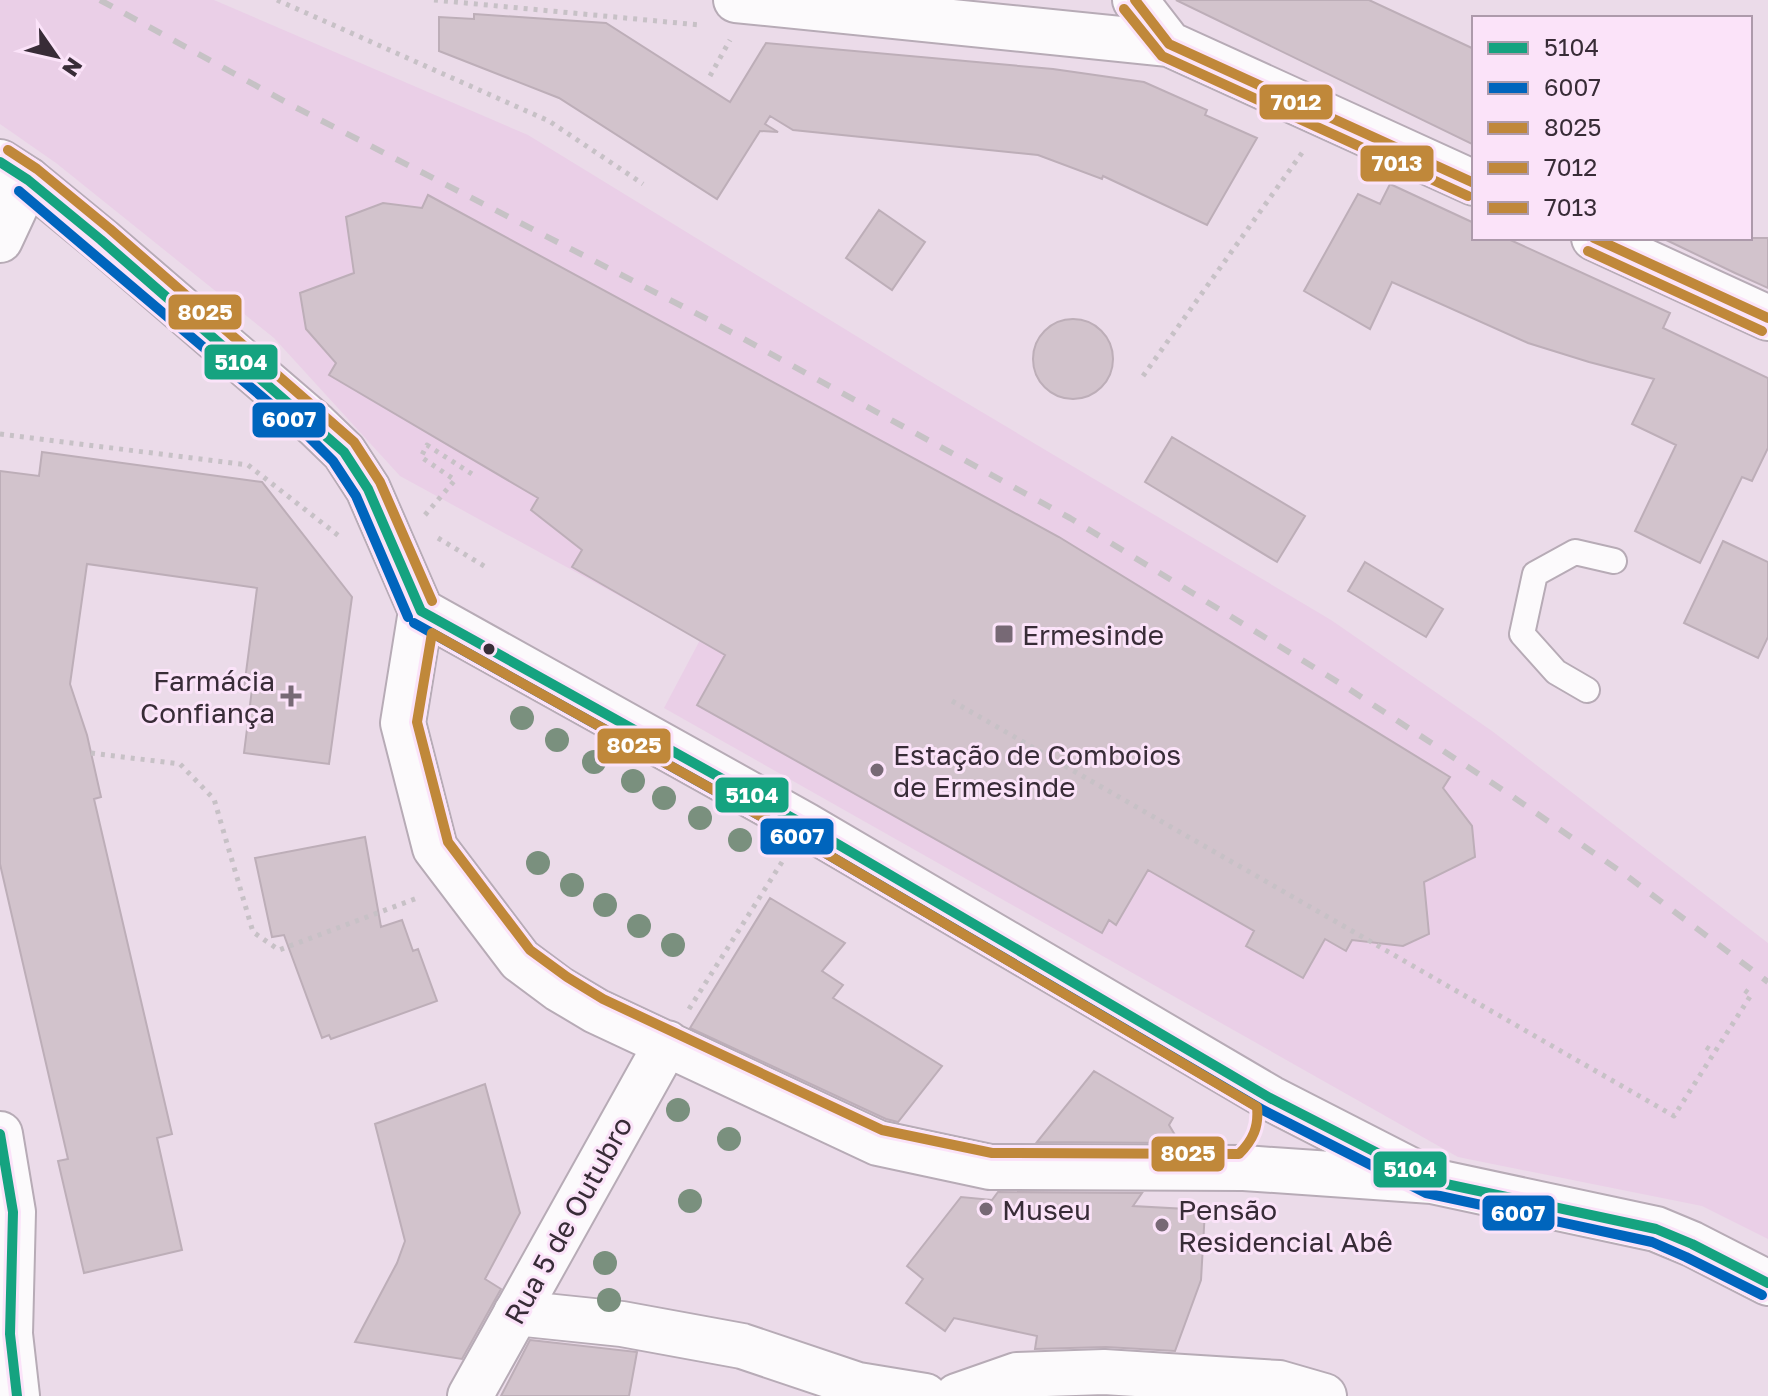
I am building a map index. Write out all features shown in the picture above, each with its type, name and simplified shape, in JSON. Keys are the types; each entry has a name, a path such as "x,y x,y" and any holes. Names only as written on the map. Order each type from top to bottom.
{"main road":[{"path":"976,24 1011,0"},
{"path":"1135,0 1169,44"},
{"path":"726,18 976,24 1169,44 1472,182"},
{"path":"0,240 9,174"},
{"path":"9,174 316,425 344,452 368,489 403,530 421,611 403,723 435,848 520,960 559,989 596,1011 878,1143 990,1167 1244,1168 1432,1181 1656,1229 1768,1283"},
{"path":"1598,240 1768,318"},
{"path":"421,611 805,825 1270,1098 1432,1181"},
{"name":"Rua 5 de Outubro","path":"470,1396 667,1043"},
{"path":"1244,1168 1260,1154 1270,1136 1273,1117 1270,1098"},
{"path":"0,1134 13,1212 10,1334 17,1396"},
{"path":"516,1313 622,1324 742,1346 858,1385 925,1396"},
{"path":"957,1396 1017,1375 1104,1372 1279,1383 1324,1396"}],"lane":[{"path":"1587,690 1556,672 1522,634 1535,574 1575,552 1614,561"}],"path":[{"path":"277,0 549,121 643,184"},
{"path":"434,0 726,18 710,76"},
{"path":"1143,376 1328,117"},
{"path":"0,434 248,465 343,539 403,530 455,480 421,457 427,445 472,474"},
{"path":"952,701 1674,1116 1751,995 1743,989"},
{"path":"91,753 180,764 197,781 214,799 253,932 279,950 461,882"},
{"path":"667,1043 805,825"},
{"path":"1706,1047 1714,1052"}],"shaded area":[{"path":"0,0 214,0 528,135 928,380 1331,620 1492,731 1768,943 1768,1239 1702,1206 1458,1157 664,708 700,640 400,476 274,338 56,163 0,124"}],"building":[{"path":"1176,0 1369,0 1472,48 1472,144"},
{"path":"474,14 606,23 730,102 766,43 1053,69 1144,82 1207,110 1205,115 1257,138 1207,225 1103,176 1102,179 1038,155 793,130 770,116 765,124 778,132 760,131 717,199 559,98 439,51 439,17 474,19"},
{"path":"1390,184 1472,222 1472,240 1510,240 1670,313 1663,328 1768,378 1768,448 1752,481 1742,477 1700,563 1635,531 1676,445 1632,424 1654,379 1528,343 1392,282 1370,329 1304,291 1358,194 1380,204"},
{"path":"428,195 1059,537 1450,777 1443,788 1472,826 1475,857 1424,882 1429,934 1403,946 1352,940 1346,951 1325,939 1303,978 1246,946 1254,931 1148,870 1116,925 1109,920 1102,933 697,705 725,655 572,567 582,550 531,510 538,498 329,375 336,363 306,329 300,293 354,273 346,217 383,203 422,208"},
{"path":"879,210 925,242 892,290 846,258"},
{"path":"1768,238 1768,288 1666,240"},
{"path":"1073,319 1088,322 1101,331 1110,344 1113,359 1110,374 1101,387 1088,396 1073,399 1058,396 1045,387 1036,374 1033,359 1036,344 1045,331 1058,322"},
{"path":"1172,437 1305,516 1277,562 1145,482"},
{"path":"42,452 262,482 352,597 329,764 244,753 252,689 244,688 257,588 87,564 70,684 87,735 101,797 94,799 172,1134 157,1138 182,1250 84,1273 58,1161 68,1159 0,864 0,471 39,476"},
{"path":"1723,541 1768,562 1768,637 1758,658 1684,623"},
{"path":"1365,562 1443,609 1426,637 1348,591"},
{"path":"365,837 381,927 402,920 413,951 418,949 437,1001 331,1039 329,1035 322,1038 284,935 272,937 255,858"},
{"path":"770,898 845,943 822,971 843,985 833,998 942,1066 898,1122 690,1028"},
{"path":"1094,1071 1173,1118 1169,1125 1175,1135 1174,1143 1037,1142"},
{"path":"485,1084 520,1213 485,1279 501,1289 462,1359 355,1342 397,1263 405,1241 375,1124"},
{"path":"998,1192 1142,1193 1133,1206 1205,1210 1201,1280 1175,1351 1106,1347 1035,1349 1037,1336 954,1318 945,1331 906,1303 923,1279 907,1266 961,1197 992,1200"},
{"path":"530,1340 637,1352 629,1396 501,1396"}],"railway":[{"path":"100,0 295,107 709,320 1070,518 1346,687 1506,792 1627,876 1768,982"}],"transit line":[{"name":"7012","path":"1135,0 1169,44 1472,182"},
{"name":"7013","path":"1124,9 1162,56 1468,196"},
{"name":"8025","path":"8,150 37,169 110,229 354,442 380,482 432,601"},
{"name":"5104","path":"0,162 28,180 101,240 344,452 368,489 421,611"},
{"name":"6007","path":"19,191 307,435 333,461 356,496 408,617"},
{"name":"7012","path":"1598,240 1768,318"},
{"name":"7013","path":"1588,251 1762,331"},
{"name":"5104","path":"421,611 805,825 1270,1098 1432,1181 1656,1229 1768,1283"},
{"name":"6007","path":"414,623 798,837 1263,1110 1426,1193 1652,1242 1762,1295"},
{"name":"8025","path":"432,633 798,837 1257,1107 1256,1127 1248,1144 1239,1154 992,1153 882,1130 603,999 567,977 530,950 448,842 417,722 432,633"},
{"name":"5104","path":"0,1134 13,1212 10,1334 17,1396"}],"place":[{"name":"Ermesinde","path":"1004,634"},
{"name":"Farmácia Confiança","path":"291,696"},
{"name":"Estação de Comboios de Ermesinde","path":"877,770"},
{"name":"Museu","path":"986,1209"},
{"name":"Pensão Residencial Abê","path":"1162,1225"}]}
